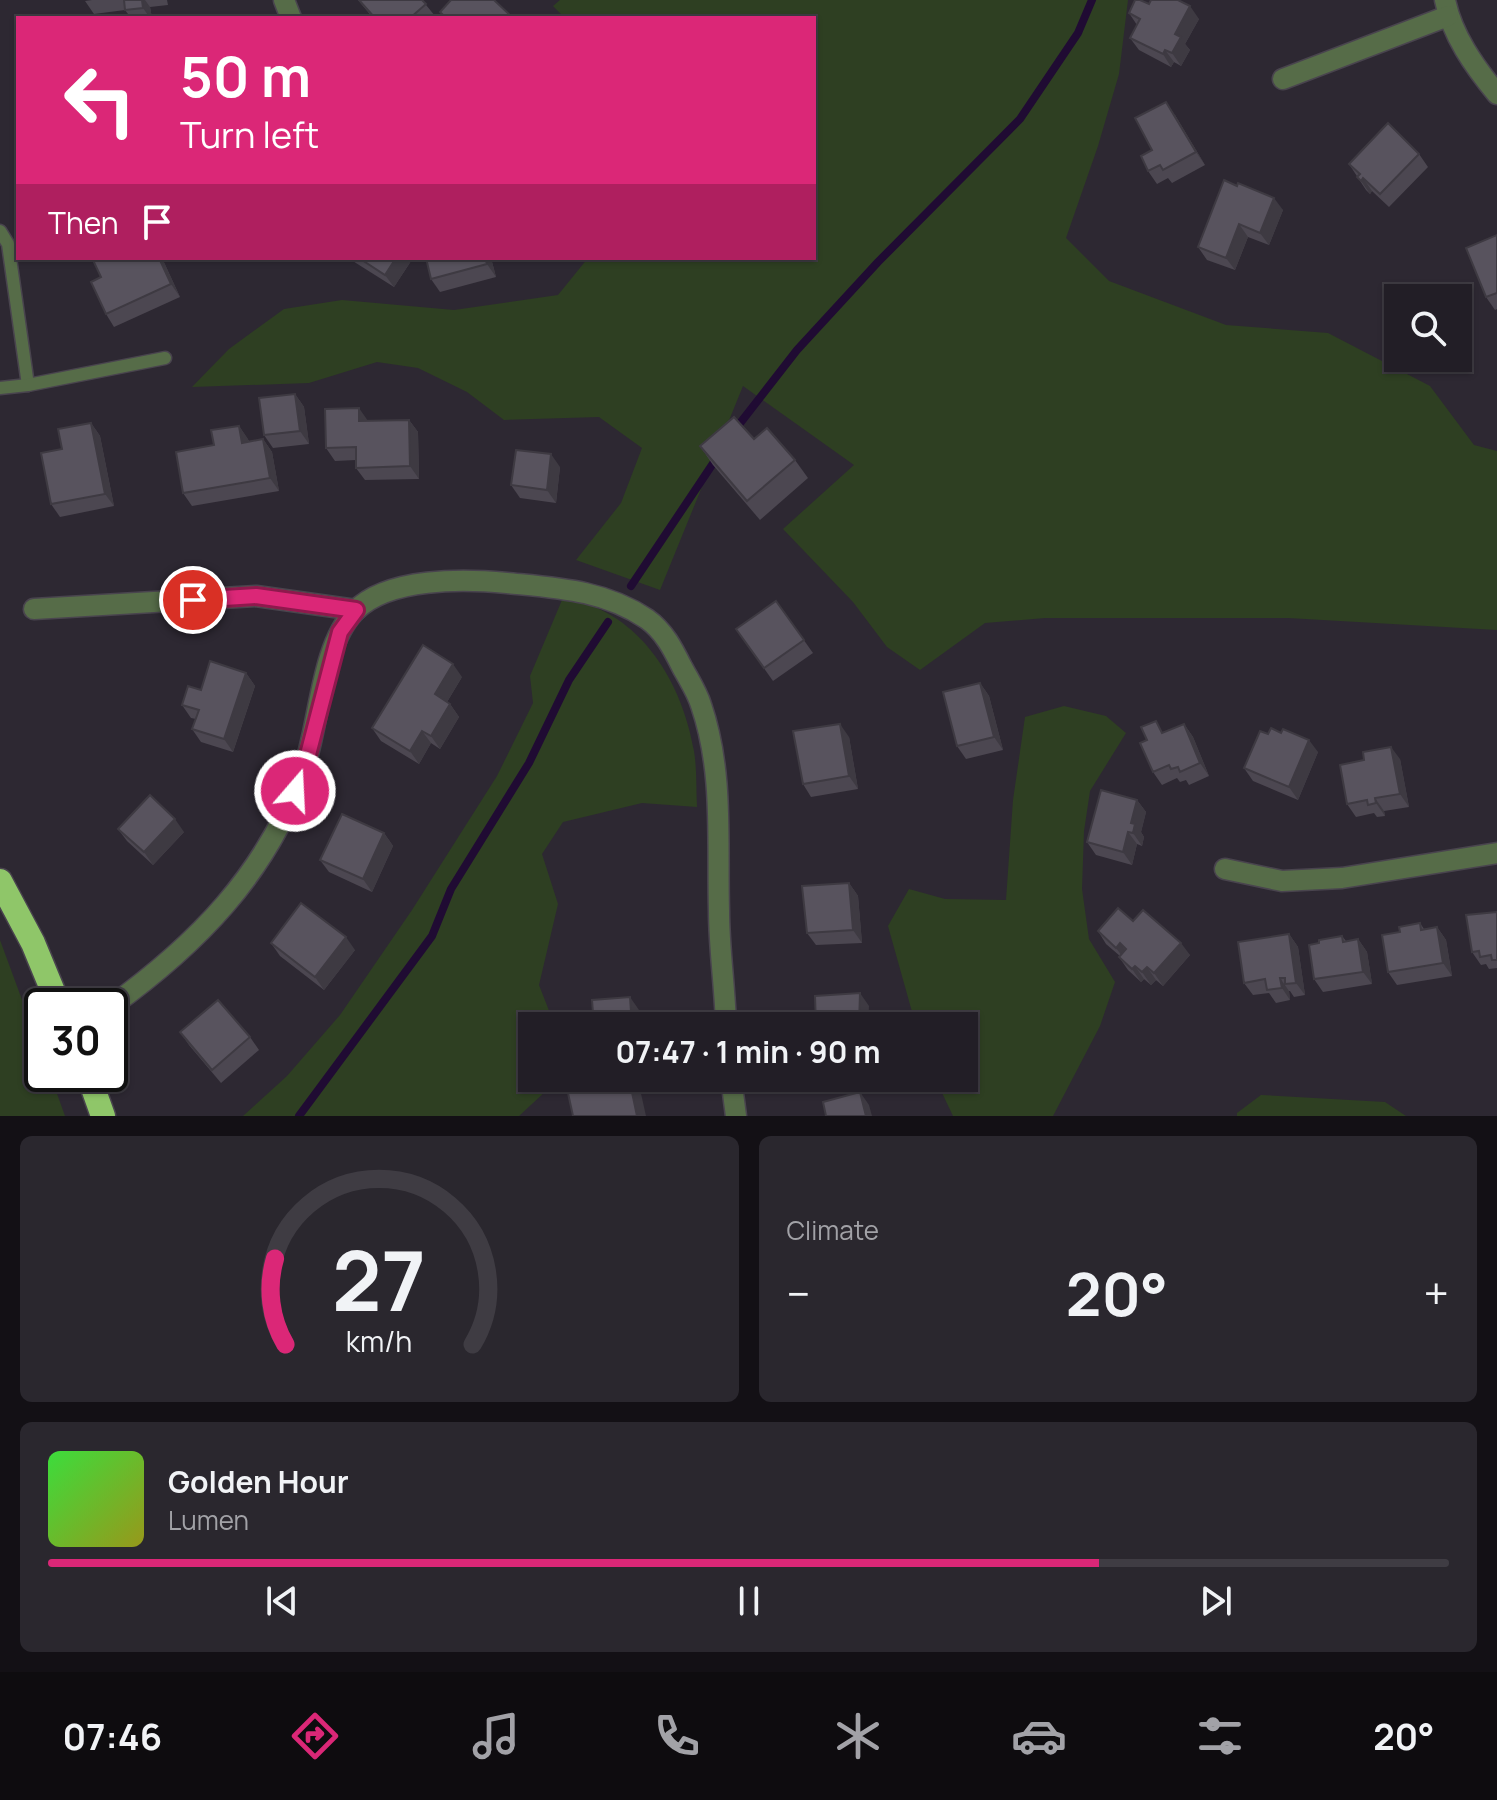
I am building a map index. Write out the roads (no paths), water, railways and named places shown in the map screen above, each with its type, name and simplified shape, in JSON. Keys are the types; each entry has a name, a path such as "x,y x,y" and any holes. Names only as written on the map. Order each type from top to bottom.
{"highway":[{"path":"0,881 33,943 52,988"},
{"path":"94,1092 103,1116"}],"street":[{"path":"1283,79 1447,8 1464,49 1497,94"},
{"path":"128,994 161,971 200,933 239,889 277,834 304,770 340,632 356,610 379,594 411,585 478,580 582,590 616,602 648,620 668,639 700,703 711,740 719,797 719,914 725,1012"},
{"path":"34,609 256,596 356,610"},
{"path":"1225,869 1282,881 1342,878 1497,853"},
{"path":"733,1092 736,1116"}],"lane":[{"path":"0,231 8,244 28,385"},
{"path":"0,388 165,358"}],"waterway":[{"path":"734,431 797,350 878,262 1020,119 1078,33 1092,0"},
{"path":"631,586 718,456"},
{"path":"299,1116 432,936 451,889 529,763 569,680 608,622"}]}
